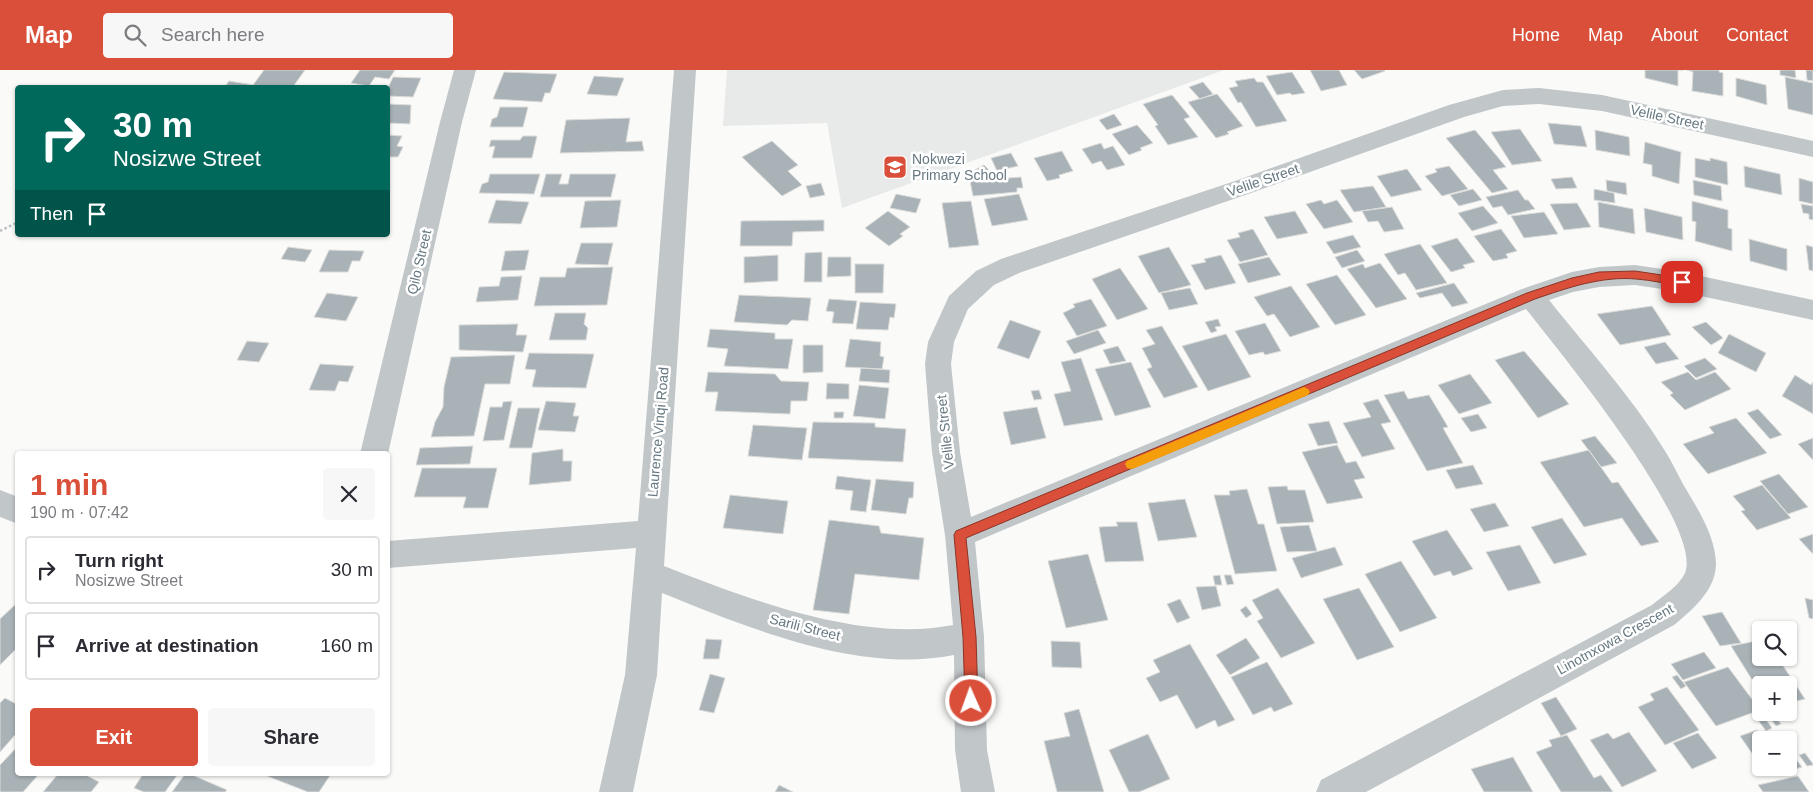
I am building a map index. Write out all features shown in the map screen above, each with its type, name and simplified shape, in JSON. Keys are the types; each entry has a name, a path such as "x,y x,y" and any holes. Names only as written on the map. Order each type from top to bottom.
{"street":[{"name":"Qilo Street","path":"375,451 451,122 465,70"},
{"name":"Laurence Vinqi Road","path":"616,792 641,675 685,70"},
{"name":"Velile Street","path":"960,535 946,452 938,364 940,342 958,303 985,278 1010,266 1252,184 1457,111 1504,98 1539,96 1602,103 1813,149"},
{"path":"975,790 971,750 969,637 960,535 1531,296 1572,282 1599,276 1635,275 1682,282 1813,310"},
{"name":"Linotnxowa Crescent","path":"1333,792 1662,615 1682,600 1696,583 1701,566 1698,544 1687,516 1656,461 1630,423 1531,296"},
{"path":"0,502 15,510"},
{"path":"390,554 650,534"},
{"name":"Sarili Street","path":"647,572 759,616 813,631 855,639 910,645 940,643 969,637"}],"path":[{"path":"0,231 15,224"}],"shaded area":[{"name":"Nokwezi Primary School","path":"727,70 1224,70 842,208 827,123 723,126"}],"building":[{"path":"264,70 305,70 294,85 253,85"},
{"path":"360,70 395,70 389,79 375,77 370,85 351,83"},
{"path":"1310,70 1339,70 1347,85 1321,91"},
{"path":"1354,70 1384,70 1385,71 1362,79"},
{"path":"1645,70 1678,70 1678,86 1645,78"},
{"path":"1687,70 1719,70 1719,72 1723,73 1723,96 1692,91 1693,72"},
{"path":"1780,70 1795,70 1796,78 1780,75"},
{"path":"1806,70 1813,70 1813,81 1807,80"},
{"path":"504,72 557,74 550,93 545,93 542,102 493,99"},
{"path":"1292,72 1305,93 1277,95 1266,76"},
{"path":"594,76 624,78 617,96 587,94"},
{"path":"393,77 421,78 413,97 390,96 389,85"},
{"path":"1785,77 1813,83 1813,115 1788,109"},
{"path":"1254,78 1257,82 1263,82 1287,121 1256,127 1241,102 1238,103 1229,88 1238,86 1235,81"},
{"path":"1736,78 1766,85 1767,105 1736,96"},
{"path":"229,81 253,85 226,85"},
{"path":"1203,82 1213,94 1200,99 1189,87"},
{"path":"1217,94 1243,126 1227,132 1229,134 1216,138 1188,102"},
{"path":"1172,95 1190,117 1184,119 1198,137 1168,145 1155,126 1158,125 1143,104"},
{"path":"390,104 411,105 410,124 390,123"},
{"path":"500,107 528,107 523,127 490,127 492,119 497,117"},
{"path":"1114,114 1122,125 1107,130 1099,120"},
{"path":"630,118 626,142 642,141 644,151 560,153 566,120"},
{"path":"1548,123 1581,126 1587,147 1554,144"},
{"path":"1137,125 1153,143 1129,155 1112,134"},
{"path":"1520,129 1542,161 1512,165 1491,132"},
{"path":"1475,130 1506,167 1493,170 1508,189 1492,193 1446,138"},
{"path":"1595,130 1629,137 1630,156 1596,150"},
{"path":"390,135 402,136 397,146 403,147 398,157 390,157"},
{"path":"523,136 537,136 532,158 492,158 495,146 489,147 491,140 520,140"},
{"path":"772,141 798,165 788,171 802,185 782,196 742,157"},
{"path":"1645,142 1681,152 1679,184 1652,176 1652,165 1643,163"},
{"path":"1101,143 1104,149 1113,146 1125,165 1107,170 1101,161 1092,164 1082,149"},
{"path":"1062,151 1073,171 1059,175 1060,178 1047,181 1034,158"},
{"path":"1011,153 1018,166 997,171 991,158"},
{"path":"1695,158 1710,161 1710,158 1727,162 1728,185 1695,177"},
{"path":"984,165 989,170 978,176 973,171"},
{"path":"1449,166 1468,189 1442,196 1425,176 1437,172 1435,169"},
{"path":"1744,166 1780,174 1782,195 1745,187"},
{"path":"1407,169 1422,190 1391,197 1377,176"},
{"path":"490,174 540,174 534,194 479,193 482,184 488,182"},
{"path":"546,174 562,174 559,184 568,184 570,174 616,174 611,197 540,197"},
{"path":"1021,177 1023,188 1017,188 1017,192 973,196 970,181"},
{"path":"1572,177 1577,188 1556,189 1551,179"},
{"path":"1799,178 1813,182 1813,204 1799,201"},
{"path":"1606,180 1626,183 1627,195 1607,191"},
{"path":"1693,180 1721,186 1722,201 1694,195"},
{"path":"821,183 825,195 810,198 806,186"},
{"path":"1373,186 1386,207 1354,212 1340,190"},
{"path":"1473,189 1482,200 1459,206 1450,195"},
{"path":"1594,189 1614,193 1615,203 1594,200"},
{"path":"1518,190 1535,209 1508,215 1502,206 1493,208 1486,197"},
{"path":"896,194 921,199 916,213 890,208"},
{"path":"1019,194 1028,220 992,226 984,199"},
{"path":"496,200 529,202 521,224 488,223"},
{"path":"621,200 617,227 580,228 585,201"},
{"path":"1321,200 1324,204 1337,200 1353,222 1324,229 1306,204"},
{"path":"971,201 979,245 949,248 942,203"},
{"path":"1692,201 1728,210 1728,228 1732,229 1732,251 1695,241 1696,222 1692,221"},
{"path":"1598,202 1633,209 1635,234 1599,227"},
{"path":"1577,203 1591,227 1564,230 1550,204"},
{"path":"1801,204 1813,206 1813,220 1809,219 1809,214 1803,213"},
{"path":"1483,206 1498,223 1472,231 1458,213"},
{"path":"1392,207 1404,229 1384,232 1378,221 1368,222 1362,211"},
{"path":"1644,208 1682,217 1683,240 1646,232"},
{"path":"888,211 910,227 900,234 903,236 889,246 865,228"},
{"path":"1295,211 1308,233 1277,239 1264,217"},
{"path":"1544,212 1558,234 1524,238 1511,216"},
{"path":"824,220 824,231 793,232 792,246 740,246 741,221"},
{"path":"1253,229 1268,255 1240,262 1227,240 1240,237 1238,233"},
{"path":"1501,229 1517,251 1506,254 1508,258 1493,261 1474,236"},
{"path":"1353,235 1361,247 1334,254 1326,242"},
{"path":"1457,238 1475,262 1463,265 1465,268 1451,272 1431,246"},
{"path":"1749,239 1787,249 1787,271 1750,261"},
{"path":"581,243 613,243 608,265 575,264"},
{"path":"1420,244 1447,283 1416,290 1405,273 1398,275 1384,254"},
{"path":"1806,245 1813,247 1813,271 1809,270"},
{"path":"288,247 312,250 305,262 281,259"},
{"path":"1169,247 1191,285 1159,293 1138,256"},
{"path":"329,250 364,251 360,261 352,261 348,272 319,272"},
{"path":"529,250 525,270 501,271 505,251"},
{"path":"1357,250 1365,261 1342,268 1335,257"},
{"path":"822,252 822,282 804,282 805,253"},
{"path":"778,255 778,281 744,283 744,257"},
{"path":"1221,255 1236,283 1205,290 1191,265 1206,262 1204,259"},
{"path":"828,257 851,257 851,276 827,277"},
{"path":"1269,257 1281,275 1248,283 1238,264"},
{"path":"1380,263 1407,299 1376,308 1347,269 1363,264 1365,268"},
{"path":"855,264 884,264 883,293 855,293"},
{"path":"613,267 607,305 534,306 540,277 565,277 567,268"},
{"path":"1120,268 1148,309 1117,320 1092,279"},
{"path":"1337,275 1366,315 1335,325 1306,284"},
{"path":"522,276 518,300 476,302 479,287 499,286 501,277"},
{"path":"1454,283 1468,303 1452,307 1442,293 1420,298 1416,293"},
{"path":"1291,286 1320,327 1290,337 1274,314 1267,316 1254,297"},
{"path":"1190,288 1198,304 1169,310 1161,293"},
{"path":"327,293 358,297 346,321 314,317"},
{"path":"739,295 811,298 808,321 792,320 787,325 734,322"},
{"path":"829,299 857,301 853,324 832,323 834,312 826,311"},
{"path":"1091,299 1107,326 1077,336 1063,313 1075,307 1073,304"},
{"path":"860,302 896,304 894,318 890,317 888,330 856,329"},
{"path":"1652,306 1671,335 1620,345 1597,314"},
{"path":"555,313 586,313 584,324 588,328 586,340 549,340"},
{"path":"1218,319 1221,326 1215,327 1217,331 1211,333 1205,322"},
{"path":"1010,320 1041,331 1029,359 997,348"},
{"path":"1706,322 1723,338 1711,345 1692,327"},
{"path":"1265,323 1281,351 1265,355 1263,352 1249,355 1235,331"},
{"path":"518,324 516,335 527,335 523,352 459,350 459,325"},
{"path":"1162,326 1198,387 1164,398 1147,369 1152,367 1142,348 1155,344 1146,330"},
{"path":"710,329 775,333 775,339 793,339 788,369 724,366 728,349 707,347"},
{"path":"1098,330 1106,343 1074,354 1066,341"},
{"path":"1226,334 1251,377 1208,391 1182,346"},
{"path":"1729,334 1766,353 1756,372 1718,353"},
{"path":"850,339 881,342 880,356 884,357 882,369 845,367"},
{"path":"247,341 269,343 259,362 237,360"},
{"path":"1665,342 1679,359 1656,364 1644,347"},
{"path":"803,345 823,345 823,372 803,373"},
{"path":"1118,346 1126,361 1110,364 1103,350"},
{"path":"1524,351 1569,404 1538,418 1495,360"},
{"path":"529,353 594,354 586,388 532,387 536,370 525,369"},
{"path":"515,355 510,384 485,384 474,436 431,437 435,422 443,407 444,387 451,357"},
{"path":"1081,358 1103,420 1064,426 1054,394 1071,391 1061,362"},
{"path":"1705,358 1717,369 1696,378 1684,366"},
{"path":"1131,362 1151,407 1115,416 1095,369"},
{"path":"320,364 354,366 348,382 339,381 335,391 309,390"},
{"path":"861,368 890,370 889,383 859,381"},
{"path":"708,372 775,374 781,381 809,382 807,401 791,401 790,414 715,411 718,392 705,392"},
{"path":"1688,372 1696,380 1715,372 1731,389 1685,410 1670,395 1673,393 1661,382"},
{"path":"1470,374 1492,403 1459,414 1438,385"},
{"path":"1795,375 1811,385 1813,382 1813,414 1782,396"},
{"path":"827,383 849,384 849,399 826,399"},
{"path":"859,385 889,388 885,419 853,416"},
{"path":"1039,390 1042,399 1034,400 1031,391"},
{"path":"1404,391 1408,399 1429,395 1448,427 1443,428 1463,463 1427,471 1384,395"},
{"path":"1378,399 1391,422 1381,424 1395,449 1362,457 1343,423 1371,417 1363,403"},
{"path":"512,401 504,440 483,441 490,407 502,407 503,402"},
{"path":"546,401 576,403 573,416 579,416 575,432 538,430"},
{"path":"1037,407 1046,438 1011,445 1003,412"},
{"path":"518,408 540,408 532,448 509,448"},
{"path":"1758,409 1782,435 1770,439 1747,413"},
{"path":"834,412 844,412 843,418 834,418"},
{"path":"1478,414 1487,428 1471,432 1461,418"},
{"path":"1736,418 1767,453 1708,474 1683,444 1714,433 1709,427"},
{"path":"1329,421 1338,443 1318,446 1308,424"},
{"path":"813,422 875,423 875,427 906,429 903,462 808,458"},
{"path":"753,425 807,428 802,460 748,456"},
{"path":"1595,436 1617,463 1601,467 1581,440"},
{"path":"1813,438 1813,460 1798,444"},
{"path":"1337,445 1346,463 1356,461 1365,478 1354,480 1363,498 1327,504 1302,452"},
{"path":"473,446 470,464 416,465 420,448"},
{"path":"563,449 563,461 572,461 571,481 529,485 532,453"},
{"path":"1589,450 1612,483 1618,482 1659,542 1641,546 1622,518 1584,527 1540,462"},
{"path":"1473,465 1483,484 1456,489 1446,470"},
{"path":"422,468 497,468 488,508 463,508 466,497 414,497"},
{"path":"1779,474 1808,507 1788,514 1760,481"},
{"path":"837,476 871,480 866,512 850,510 853,491 835,489"},
{"path":"876,479 914,482 913,498 909,498 906,514 871,510"},
{"path":"1762,485 1791,518 1757,530 1741,511 1745,510 1733,496"},
{"path":"1287,486 1288,490 1305,490 1314,522 1277,524 1268,487"},
{"path":"1247,489 1258,524 1264,524 1277,571 1235,574 1214,495 1230,495 1229,491"},
{"path":"730,495 788,501 783,534 723,528"},
{"path":"1185,499 1197,537 1158,541 1148,503"},
{"path":"1495,503 1509,526 1484,532 1470,509"},
{"path":"1562,518 1587,555 1554,564 1531,527"},
{"path":"829,520 879,526 881,533 924,538 919,580 855,574 849,614 813,610"},
{"path":"1116,522 1137,522 1144,561 1105,562 1099,527 1118,526"},
{"path":"1309,525 1317,551 1287,552 1280,527"},
{"path":"1447,530 1473,569 1453,576 1450,571 1434,576 1412,541"},
{"path":"1813,534 1813,554 1799,539"},
{"path":"1520,545 1541,583 1508,591 1486,552"},
{"path":"1335,547 1343,565 1301,578 1292,558"},
{"path":"1088,554 1108,620 1066,628 1048,561"},
{"path":"1401,561 1437,618 1400,632 1365,574"},
{"path":"1220,575 1222,585 1215,585 1213,576"},
{"path":"1224,575 1231,575 1234,584 1227,585"},
{"path":"1216,586 1221,606 1202,610 1196,587"},
{"path":"1278,588 1315,643 1281,658 1257,621 1263,618 1252,600"},
{"path":"1359,588 1394,647 1357,660 1323,599"},
{"path":"1805,598 1813,600 1813,619 1809,618"},
{"path":"1180,599 1190,618 1177,623 1167,604"},
{"path":"15,605 15,650 0,665 0,619"},
{"path":"1246,606 1252,614 1246,618 1240,610"},
{"path":"1722,612 1741,643 1720,646 1702,616"},
{"path":"1246,638 1260,658 1230,675 1216,655"},
{"path":"706,639 722,640 719,659 703,659"},
{"path":"1051,641 1080,642 1082,668 1052,667"},
{"path":"1752,642 1752,666 1783,666 1790,676 1752,676 1752,680 1731,646"},
{"path":"1190,644 1235,720 1218,727 1215,720 1196,729 1177,695 1160,702 1146,678 1160,672 1153,660"},
{"path":"1704,652 1716,668 1683,680 1671,664"},
{"path":"1267,662 1293,704 1274,712 1271,707 1253,715 1231,677"},
{"path":"1728,667 1752,699 1752,713 1716,726 1684,682"},
{"path":"710,674 725,678 714,713 699,710"},
{"path":"1677,675 1686,686 1681,689 1672,677"},
{"path":"1667,687 1699,730 1665,745 1638,707 1654,700 1650,694"},
{"path":"1797,687 1805,699 1797,701"},
{"path":"1556,697 1577,729 1561,736 1541,703"},
{"path":"5,698 15,703 15,735 0,752 0,703"},
{"path":"1079,709 1104,792 1057,792 1044,741 1070,736 1064,713"},
{"path":"1759,721 1767,721 1772,728 1766,731"},
{"path":"1772,721 1779,721 1781,724 1776,726"},
{"path":"1629,732 1657,771 1622,787 1590,740 1608,733 1613,739"},
{"path":"1752,732 1752,753 1740,736"},
{"path":"1698,733 1717,758 1692,769 1673,743"},
{"path":"1148,734 1170,779 1139,792 1129,792 1109,750"},
{"path":"1567,735 1594,778 1601,775 1613,792 1561,792 1536,752 1552,746 1549,740"},
{"path":"15,749 15,776 37,776 23,792 0,792 0,765"},
{"path":"1805,753 1813,765 1807,766 1799,755"},
{"path":"1513,757 1533,792 1484,792 1471,769"},
{"path":"1797,761 1802,767 1797,768"},
{"path":"56,776 88,776 99,782 91,792 43,792"},
{"path":"142,776 177,776 165,792 144,792 134,788"},
{"path":"184,776 195,776 227,790 225,792 172,792"},
{"path":"267,776 330,776 319,792 308,792"},
{"path":"1798,776 1809,792 1763,792 1758,785"},
{"path":"779,785 793,792 775,792"}],"slow traffic":[{"path":"1131,464 1304,392"}],"place":[{"name":"Nokwezi Primary School","path":"895,167"}],"route":[{"path":"971,701 969,637 960,535 1320,386 1531,296 1572,282 1599,276 1635,275 1682,282"}]}
